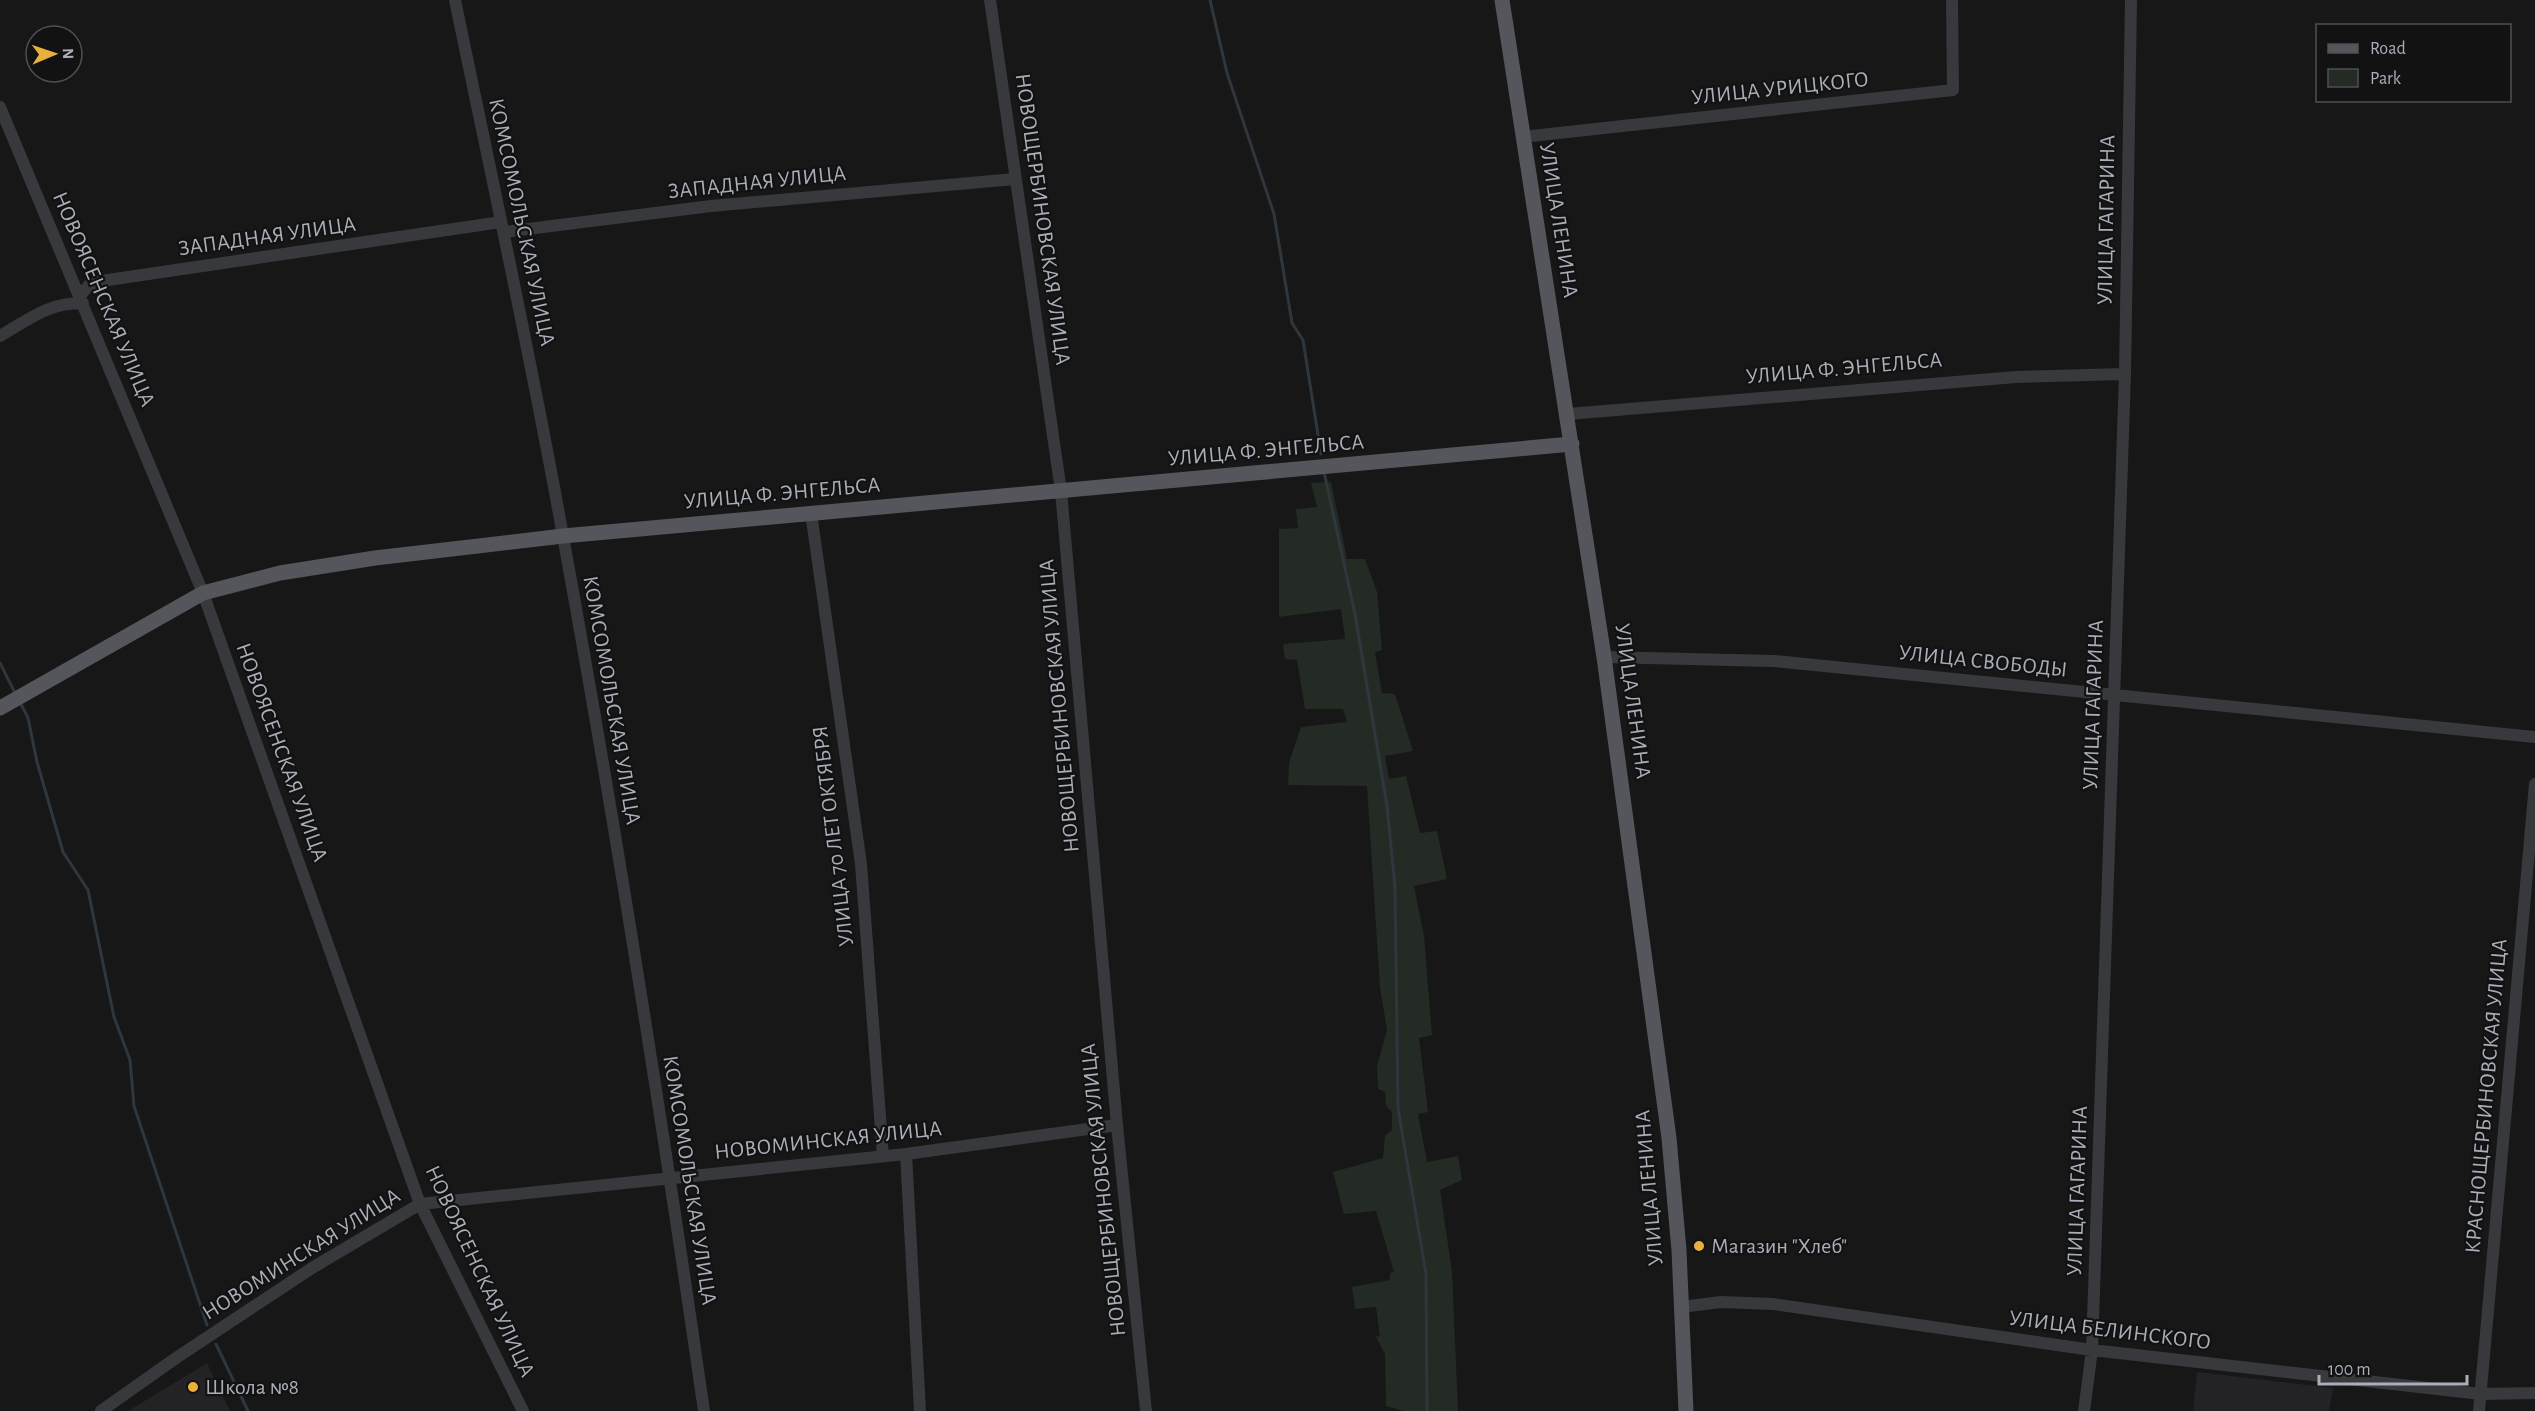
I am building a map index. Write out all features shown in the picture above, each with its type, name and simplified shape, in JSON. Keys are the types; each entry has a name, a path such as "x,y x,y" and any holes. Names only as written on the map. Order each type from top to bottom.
{"main road":[{"name":"УЛИЦА ЛЕНИНА","path":"1502,0 1604,657 1669,1138 1679,1250 1686,1411"},
{"name":"УЛИЦА Ф. ЭНГЕЛЬСА","path":"4,706 203,593 280,573 364,559 563,536 1572,444"}],"street":[{"name":"КОМСОМОЛЬСКАЯ УЛИЦА","path":"455,0 563,536 671,1179 704,1411"},
{"name":"НОВОЩЕРБИНОВСКАЯ УЛИЦА","path":"990,0 1061,491 1117,1125 1146,1411"},
{"name":"УЛИЦА УРИЦКОГО","path":"1522,137 1953,90 1952,0"},
{"name":"УЛИЦА ГАГАРИНА","path":"2084,1411 2092,1350 2115,696 2125,374 2131,0"},
{"name":"НОВОЯСЕНСКАЯ УЛИЦА","path":"0,107 203,593 420,1204 523,1411"},
{"name":"ЗАПАДНАЯ УЛИЦА","path":"0,336 53,306 81,299 89,285 101,281 502,227 1015,179"},
{"name":"УЛИЦА Ф. ЭНГЕЛЬСА","path":"1568,414 2016,377 2125,374"},
{"name":"УЛИЦА 70 ЛЕТ ОКТЯБРЯ","path":"811,513 861,864 884,1156"},
{"name":"УЛИЦА СВОБОДЫ","path":"1604,657 1774,661 2535,737"},
{"name":"КРАСНОЩЕРБИНОВСКАЯ УЛИЦА","path":"2479,1411 2535,784"},
{"name":"НОВОМИНСКАЯ УЛИЦА","path":"101,1411 312,1268 420,1204 906,1154 1117,1125"},
{"path":"906,1154 920,1411"},
{"name":"УЛИЦА БЕЛИНСКОГО","path":"1681,1307 1721,1302 1773,1304 2092,1350 2481,1394 2535,1393"}],"shaded area":[{"name":"Школа №8","path":"207,1363 230,1411 128,1411"},
{"path":"2197,1372 2333,1388 2329,1411 2193,1411"}],"green space":[{"path":"1331,482 1347,559 1365,559 1377,592 1382,650 1375,652 1382,693 1395,694 1413,751 1385,756 1389,779 1406,776 1420,833 1437,831 1447,879 1414,886 1424,936 1432,1035 1419,1038 1428,1112 1418,1114 1427,1162 1458,1156 1462,1180 1440,1190 1452,1271 1458,1411 1403,1411 1386,1406 1385,1354 1376,1337 1380,1336 1376,1307 1355,1309 1352,1287 1390,1280 1390,1273 1394,1272 1376,1211 1344,1214 1333,1172 1383,1158 1385,1136 1392,1130 1392,1112 1386,1106 1385,1092 1378,1089 1377,1066 1387,1030 1380,988 1367,786 1288,785 1289,763 1301,727 1347,722 1343,709 1305,709 1297,660 1285,659 1283,644 1345,639 1341,609 1279,617 1279,529 1298,528 1296,509 1317,507 1311,483"}],"waterway":[{"path":"1210,0 1227,73 1274,214 1292,323 1303,340 1321,454"},
{"path":"1324,472 1355,614 1387,806 1395,887 1398,1108 1426,1274 1427,1411"},
{"path":"0,663 15,693"},
{"path":"20,702 28,718 37,762 63,852 88,890 114,1017 130,1060 134,1106 207,1325"},
{"path":"216,1344 248,1411"}],"place":[{"name":"Магазин \"Хлеб\"","path":"1699,1246"},
{"name":"Школа №8","path":"193,1387"}]}
